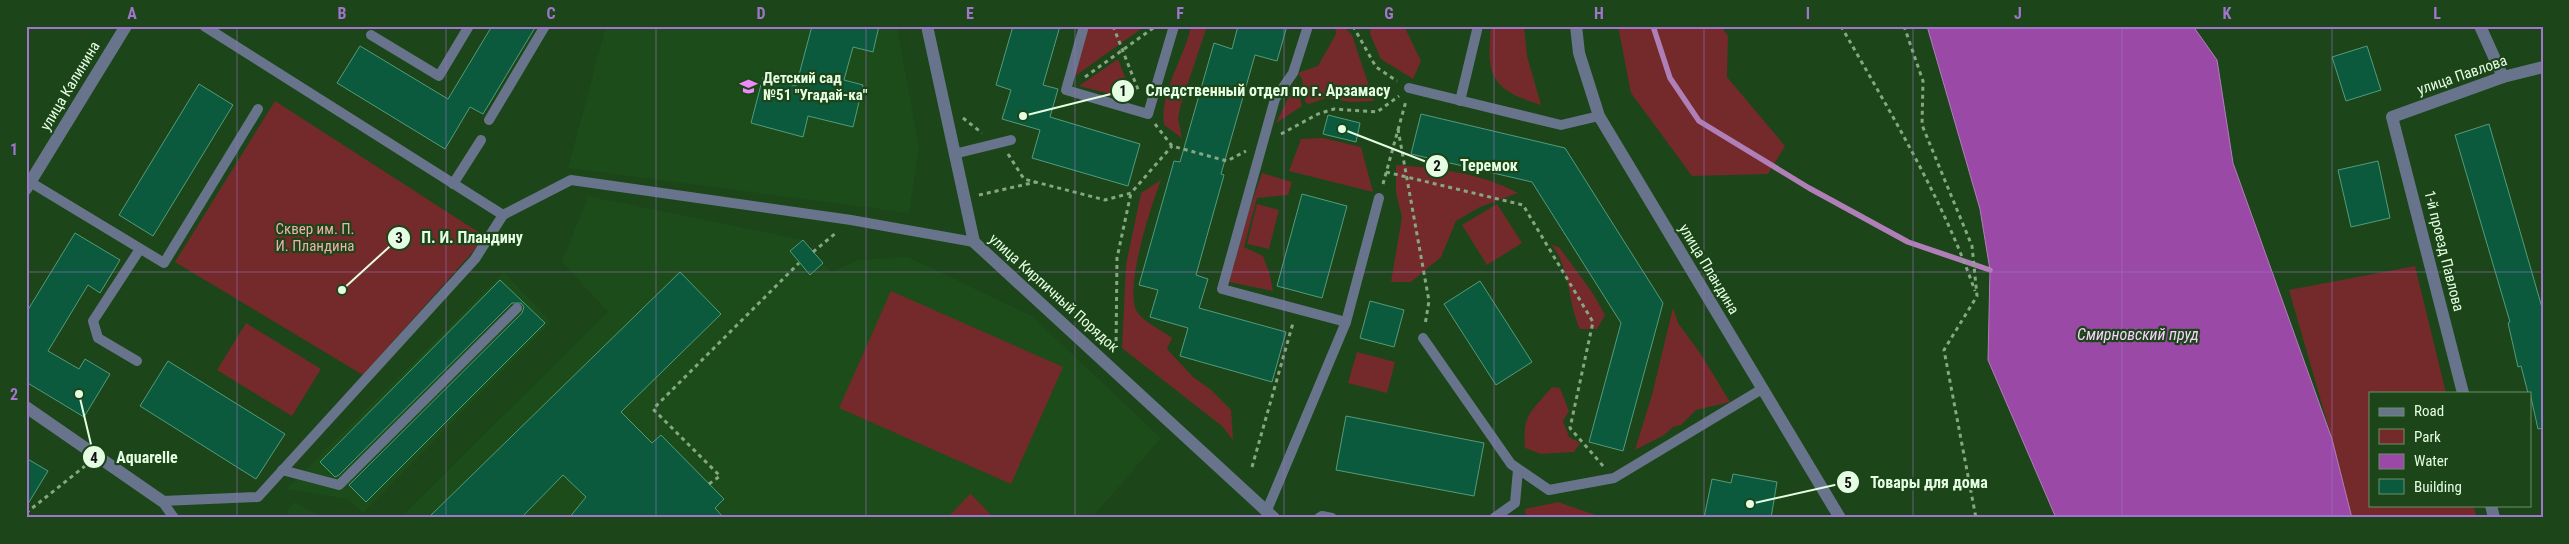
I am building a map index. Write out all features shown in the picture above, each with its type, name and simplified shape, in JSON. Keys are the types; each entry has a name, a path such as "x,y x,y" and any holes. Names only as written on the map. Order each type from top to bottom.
{"street":[{"name":"улица Калинина","path":"28,185 126,26"},
{"name":"улица Кирпичный Порядок","path":"927,26 974,242 1271,514"},
{"name":"улица Пландина","path":"1576,26 1579,53 1599,116 1840,518"},
{"path":"2480,26 2503,77"},
{"name":"улица Павлова","path":"2392,117 2503,77 2543,67"},
{"name":"1-й проезд Павлова","path":"2392,117 2463,392"},
{"path":"26,407 162,501"}],"lane":[{"path":"204,26 503,215"},
{"path":"371,35 439,76 469,26"},
{"path":"489,120 545,26"},
{"path":"1084,26 1066,90 1148,114 1174,26"},
{"path":"1308,26 1292,73 1276,99 1262,142 1222,289 1346,322"},
{"path":"1460,101 1478,26"},
{"path":"1409,88 1561,125 1599,116"},
{"path":"28,185 164,264 258,109"},
{"path":"453,184 481,140"},
{"path":"954,154 1011,140"},
{"path":"162,501 258,497 475,259 503,215 571,180 851,220 974,242"},
{"path":"1271,514 1346,322 1379,198"},
{"path":"137,361 98,338 92,321 140,249"},
{"path":"282,470 339,485 517,308"},
{"path":"1423,338 1511,464 1549,490 1614,478 1762,389"},
{"path":"1494,518 1515,503 1518,470"},
{"path":"162,501 174,518"},
{"path":"1319,518 1322,516 1332,518"}],"path":[{"path":"1113,26 1148,114 1172,146 1226,161 1318,114 1334,109 1377,112 1409,88"},
{"path":"1066,90 1156,26"},
{"path":"1353,26 1376,67 1409,88"},
{"path":"1841,26 1918,161 1963,256 1977,296"},
{"path":"1904,26 1923,81 1922,125 1972,246 1977,296 1944,350 1976,518"},
{"path":"1379,198 1409,88"},
{"path":"957,113 1008,154 1024,178 1105,200 1131,193"},
{"path":"1398,129 1429,301 1423,338"},
{"path":"1116,350 1117,258 1131,193 1172,146"},
{"path":"1386,172 1524,205 1593,322 1570,428 1614,478"},
{"path":"964,198 1037,182"},
{"path":"813,252 851,220"},
{"path":"709,484 720,476 653,409 800,263"},
{"path":"1252,467 1297,309"},
{"path":"26,513 96,457"}],"shaded area":[{"name":"Детский сад №51 \"Угадай-ка\"","path":"606,26 897,26 919,148 909,213 568,168"},
{"path":"588,196 803,240 831,272 858,260 908,257 1032,316 1161,438 1092,518 400,518 608,312 562,262"},
{"path":"504,272 551,322 363,513 347,499 286,489"},
{"path":"295,502 323,518 290,518 287,511"}],"green space":[{"path":"1087,26 1145,26 1071,79"},
{"path":"1191,26 1207,26 1181,104 1178,118 1182,138 1164,125 1164,112 1169,87 1188,39"},
{"path":"1335,26 1343,26 1352,35 1374,101 1351,102 1326,98 1309,104 1305,102 1302,79 1298,73 1318,66 1336,34"},
{"path":"1371,26 1404,26 1421,61 1413,79 1381,59 1370,34"},
{"path":"1491,26 1524,26 1527,56 1541,105 1511,93 1495,79 1491,69 1490,58"},
{"path":"1618,26 1721,26 1728,36 1727,77 1785,146 1768,174 1692,176 1631,93"},
{"path":"1118,59 1132,95 1126,98 1079,86"},
{"path":"1296,82 1302,106 1276,123"},
{"name":"Сквер им. П. И. Пландина","path":"275,101 486,237 363,375 175,262"},
{"path":"1323,138 1361,147 1373,192 1289,171 1301,139"},
{"path":"1396,165 1443,170 1474,176 1518,193 1480,207 1456,221 1441,257 1411,282 1391,282 1402,217 1396,193"},
{"path":"1262,173 1292,182 1288,195 1257,198 1244,247 1263,256 1270,275 1273,291 1229,282 1250,207"},
{"path":"1161,180 1140,248 1136,268 1134,302 1141,317 1172,338 1167,349 1193,377 1210,389 1231,410 1233,440 1222,426 1122,348 1126,265 1141,193"},
{"path":"1257,204 1279,210 1269,249 1247,244"},
{"path":"1497,204 1522,243 1487,265 1462,225"},
{"path":"1551,245 1559,247 1592,292 1605,315 1597,329 1580,329 1562,263"},
{"path":"2415,266 2446,392 2369,392 2369,506 2473,506 2477,518 2352,518 2332,439 2289,290"},
{"path":"891,291 1063,367 1011,484 839,408"},
{"path":"1673,308 1678,323 1700,353 1730,402 1696,410 1681,425 1673,427 1664,435 1635,450 1652,395"},
{"path":"246,323 321,369 292,416 217,370"},
{"path":"1357,352 1395,362 1387,393 1348,383"},
{"path":"1552,387 1560,388 1569,411 1563,421 1569,437 1580,443 1574,452 1541,454 1525,448 1524,437 1527,420 1534,408"},
{"path":"970,494 994,518 947,518"},
{"path":"1558,502 1604,518 1526,518 1525,509"}],"water":[{"name":"Смирновский пруд","path":"1927,26 2193,26 2217,60 2233,163 2332,439 2352,518 2056,518 1988,360 1990,270 1980,209"}],"building":[{"path":"492,26 536,26 483,114 470,107 445,149 337,83 360,46 448,99"},
{"path":"812,26 879,26 873,52 853,47 844,80 863,85 853,127 808,116 803,137 751,123 763,77 796,86"},
{"path":"1013,26 1060,26 1043,85 1058,89 1050,117 1140,144 1128,186 1032,158 1040,130 1002,119 1011,90 996,85"},
{"path":"1238,26 1287,26 1277,61 1255,55 1221,174 1224,175 1196,275 1208,279 1199,308 1286,332 1272,382 1180,356 1188,328 1150,317 1158,290 1139,285 1174,161 1180,162 1214,43 1232,49"},
{"path":"2367,46 2381,90 2346,101 2332,57"},
{"path":"199,84 233,105 153,236 119,215"},
{"path":"1421,114 1565,148 1663,303 1623,451 1589,442 1621,323 1532,182 1411,154"},
{"path":"1328,115 1360,123 1356,142 1323,134"},
{"path":"2489,124 2543,311 2543,428 2538,429 2532,402 2532,392 2528,392 2521,366 2518,367 2508,323 2510,322 2455,135"},
{"path":"2378,161 2390,218 2351,227 2338,170"},
{"path":"1302,194 1347,206 1322,298 1277,286"},
{"path":"75,233 120,260 100,293 88,285 48,351 79,369 85,359 110,374 84,417 26,382 26,313"},
{"path":"803,240 823,263 810,275 790,251"},
{"path":"680,272 721,314 621,412 652,443 661,435 724,499 715,508 724,518 569,518 586,497 563,475 521,518 428,518"},
{"path":"500,280 545,323 366,502 349,485 522,313 524,307 521,303 512,303 339,475 335,477 320,462"},
{"path":"1480,281 1532,362 1496,385 1444,304"},
{"path":"1370,301 1404,310 1394,347 1360,338"},
{"path":"168,361 285,434 256,479 140,406"},
{"path":"1346,416 1484,443 1474,496 1336,470"},
{"path":"26,458 48,471 26,507"},
{"path":"1733,474 1777,482 1771,518 1704,518 1712,479 1731,483"}],"waterway":[{"path":"1653,26 1670,78 1699,121 1809,188 1908,242 1990,270"}],"place":[{"name":"Детский сад №51 \"Угадай-ка\"","path":"749,87"},
{"name":"Следственный отдел по г. Арзамасу","path":"1023,116"},
{"name":"Теремок","path":"1342,129"},
{"name":"П. И. Пландину","path":"342,290"},
{"name":"Aquarelle","path":"79,394"},
{"name":"Товары для дома","path":"1750,504"}]}
